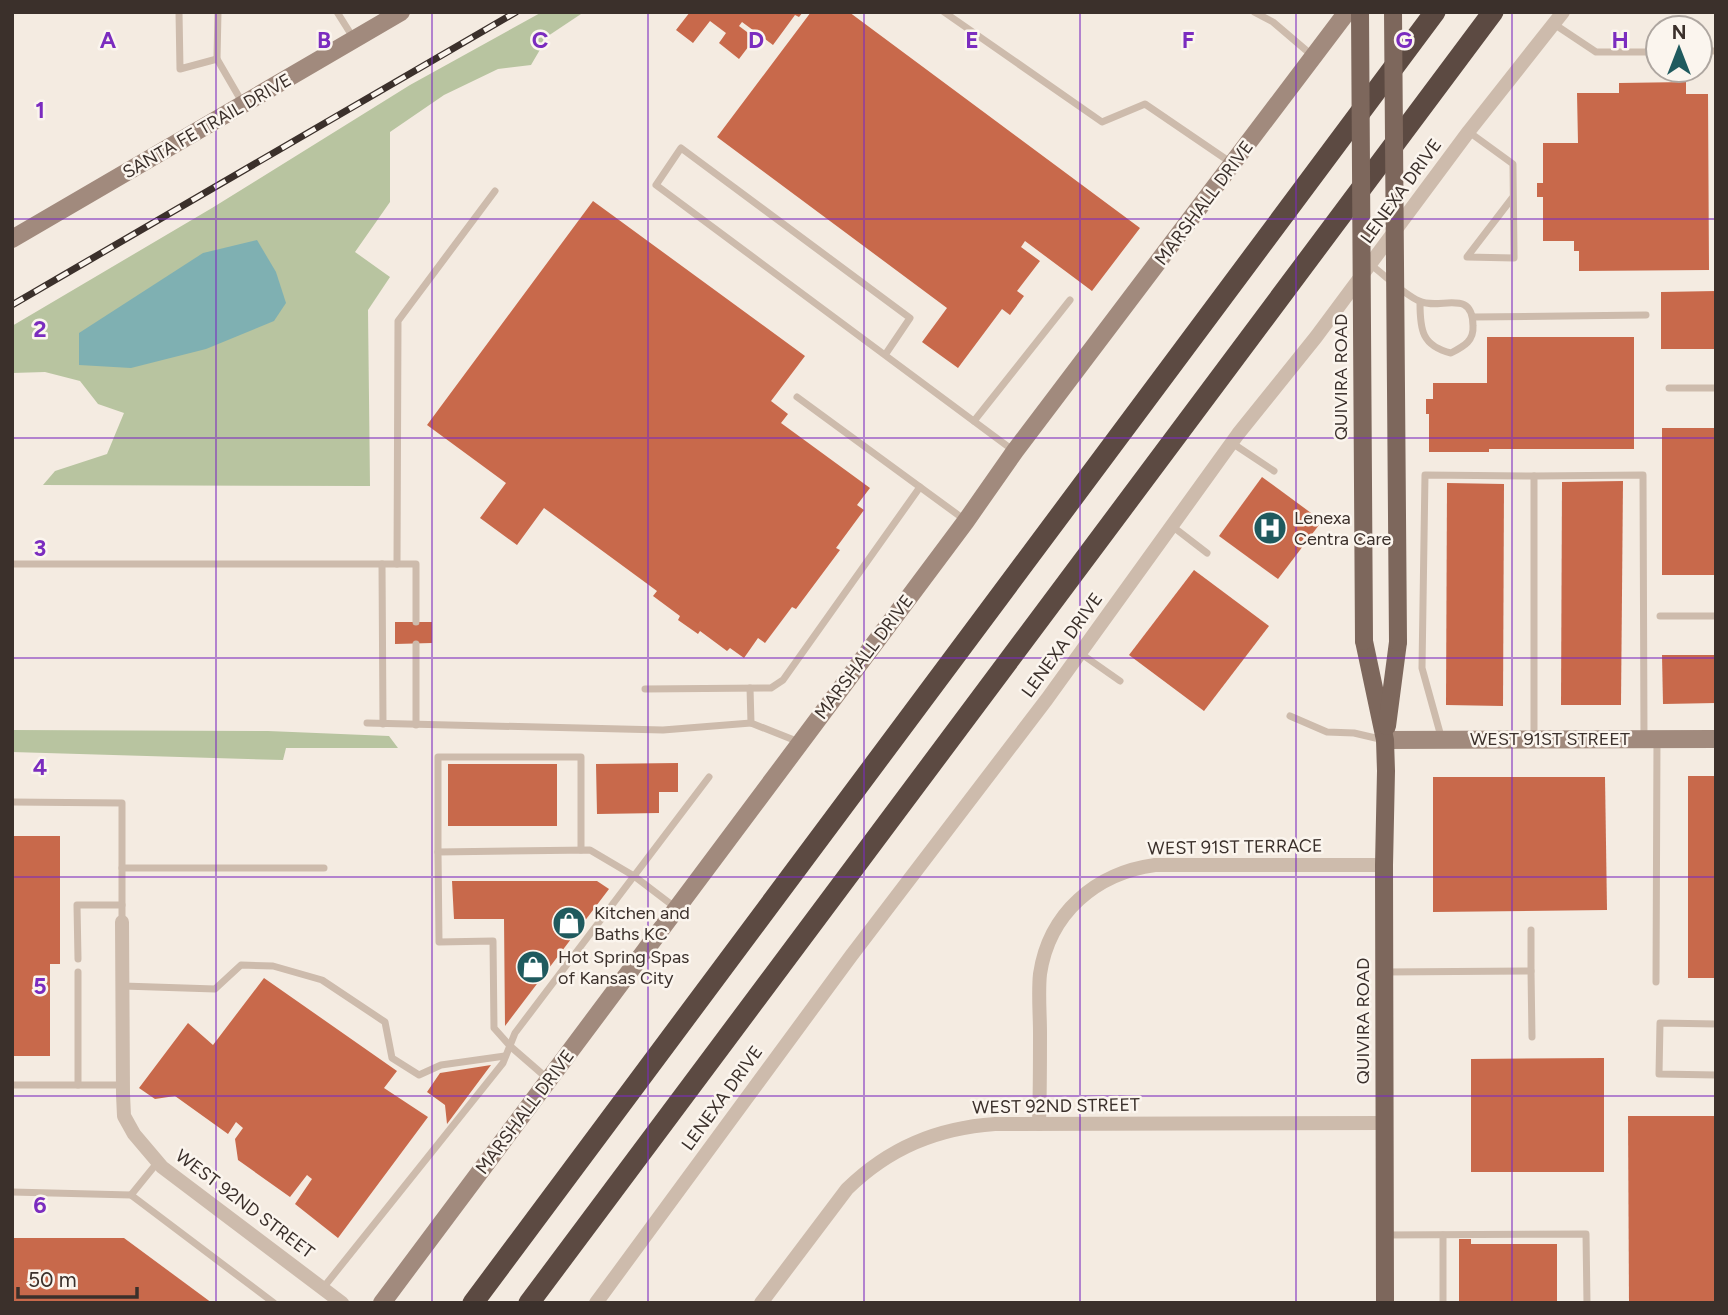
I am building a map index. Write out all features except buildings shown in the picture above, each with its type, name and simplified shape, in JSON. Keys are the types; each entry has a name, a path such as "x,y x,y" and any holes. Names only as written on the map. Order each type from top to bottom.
{"highway":[{"path":"473,1303 1435,12"},
{"path":"529,1303 1493,12"}],"main road":[{"name":"QUIVIRA ROAD","path":"1360,12 1364,641 1385,740"},
{"name":"QUIVIRA ROAD","path":"1385,1303 1385,740 1398,642 1393,12"}],"street":[{"name":"SANTA FE TRAIL DRIVE","path":"12,239 401,12"},
{"name":"MARSHALL DRIVE","path":"382,1303 966,521 1015,451 1347,12"},
{"name":"LENEXA DRIVE","path":"596,1303 851,956 1080,653 1232,443 1558,18"},
{"name":"WEST 91ST STREET","path":"1385,740 1716,739"},
{"name":"WEST 91ST TERRACE","path":"1039,1124 1040,975 1047,947 1059,921 1078,899 1095,885 1133,868 1155,865 1384,865"},
{"name":"WEST 92ND STREET","path":"122,922 124,1116 134,1134 157,1163 329,1297"},
{"name":"WEST 92ND STREET","path":"761,1303 847,1189 860,1176 889,1154 939,1132 970,1126 1039,1124 1384,1123"}],"lane":[{"path":"179,12 180,69 218,59"},
{"path":"218,12 218,59 243,105"},
{"path":"337,12 354,40"},
{"path":"944,12 1102,122 1145,104 1233,164"},
{"path":"1254,12 1273,22 1315,57"},
{"path":"1558,18 1596,52 1644,52"},
{"path":"1469,131 1513,164 1514,258 1467,257 1513,197"},
{"path":"885,355 910,318 681,148 656,185 885,355 974,421 1015,451"},
{"path":"397,564 398,321 495,191"},
{"path":"1371,265 1420,303 1459,303 1469,308 1474,332 1467,345 1451,353 1437,349 1426,339 1420,326 1420,303"},
{"path":"974,421 1070,300"},
{"path":"1473,317 1646,315"},
{"path":"1668,388 1716,388"},
{"path":"797,397 966,521"},
{"path":"1232,443 1274,471"},
{"path":"1442,740 1422,667 1425,475 1643,475 1656,982"},
{"path":"1534,477 1534,740"},
{"path":"646,689 771,688 783,680 920,487"},
{"path":"1171,526 1207,553"},
{"path":"12,564 416,564 416,622"},
{"path":"382,564 383,724"},
{"path":"1660,616 1716,615"},
{"path":"416,644 416,725"},
{"path":"1080,653 1120,681"},
{"path":"750,688 751,723"},
{"path":"1290,716 1307,726 1327,732 1354,733 1385,740"},
{"path":"367,723 663,730 751,723 800,743"},
{"path":"549,1080 494,1028 493,941 439,942 438,757 580,757 581,850"},
{"path":"329,1297 503,1063 515,1033 709,777"},
{"path":"12,802 122,803 122,922"},
{"path":"438,852 590,850 634,876 677,909"},
{"path":"122,868 324,868"},
{"path":"78,959 77,905 122,905"},
{"path":"1531,930 1532,1037"},
{"path":"122,986 215,989 241,965 273,966 321,980 386,1022 392,1058 419,1074 441,1065 505,1056"},
{"path":"1384,972 1531,971"},
{"path":"78,972 78,1085"},
{"path":"1716,1024 1660,1023 1659,1074 1716,1075"},
{"path":"12,1085 123,1085"},
{"path":"131,1195 157,1163"},
{"path":"12,1192 131,1195 274,1303"},
{"path":"1385,1235 1586,1234 1587,1303"},
{"path":"1443,1235 1443,1303"}],"green space":[{"path":"542,12 584,12 548,36 531,65 498,69 444,95 390,132 390,202 355,252 390,277 368,310 370,486 43,485 55,471 107,454 124,413 98,404 80,381 45,372 12,373 12,326 212,208 410,85"},
{"path":"12,730 268,731 389,736 398,748 286,748 283,760 12,752"}],"water":[{"path":"257,240 276,272 286,303 274,321 206,349 131,368 79,365 79,333 203,253"}],"railway":[{"path":"12,305 516,12"}],"place":[{"name":"Lenexa Centra Care","path":"1270,528"},
{"name":"Kitchen and Baths KC","path":"569,923"},
{"name":"Hot Spring Spas of Kansas City","path":"533,967"}]}
